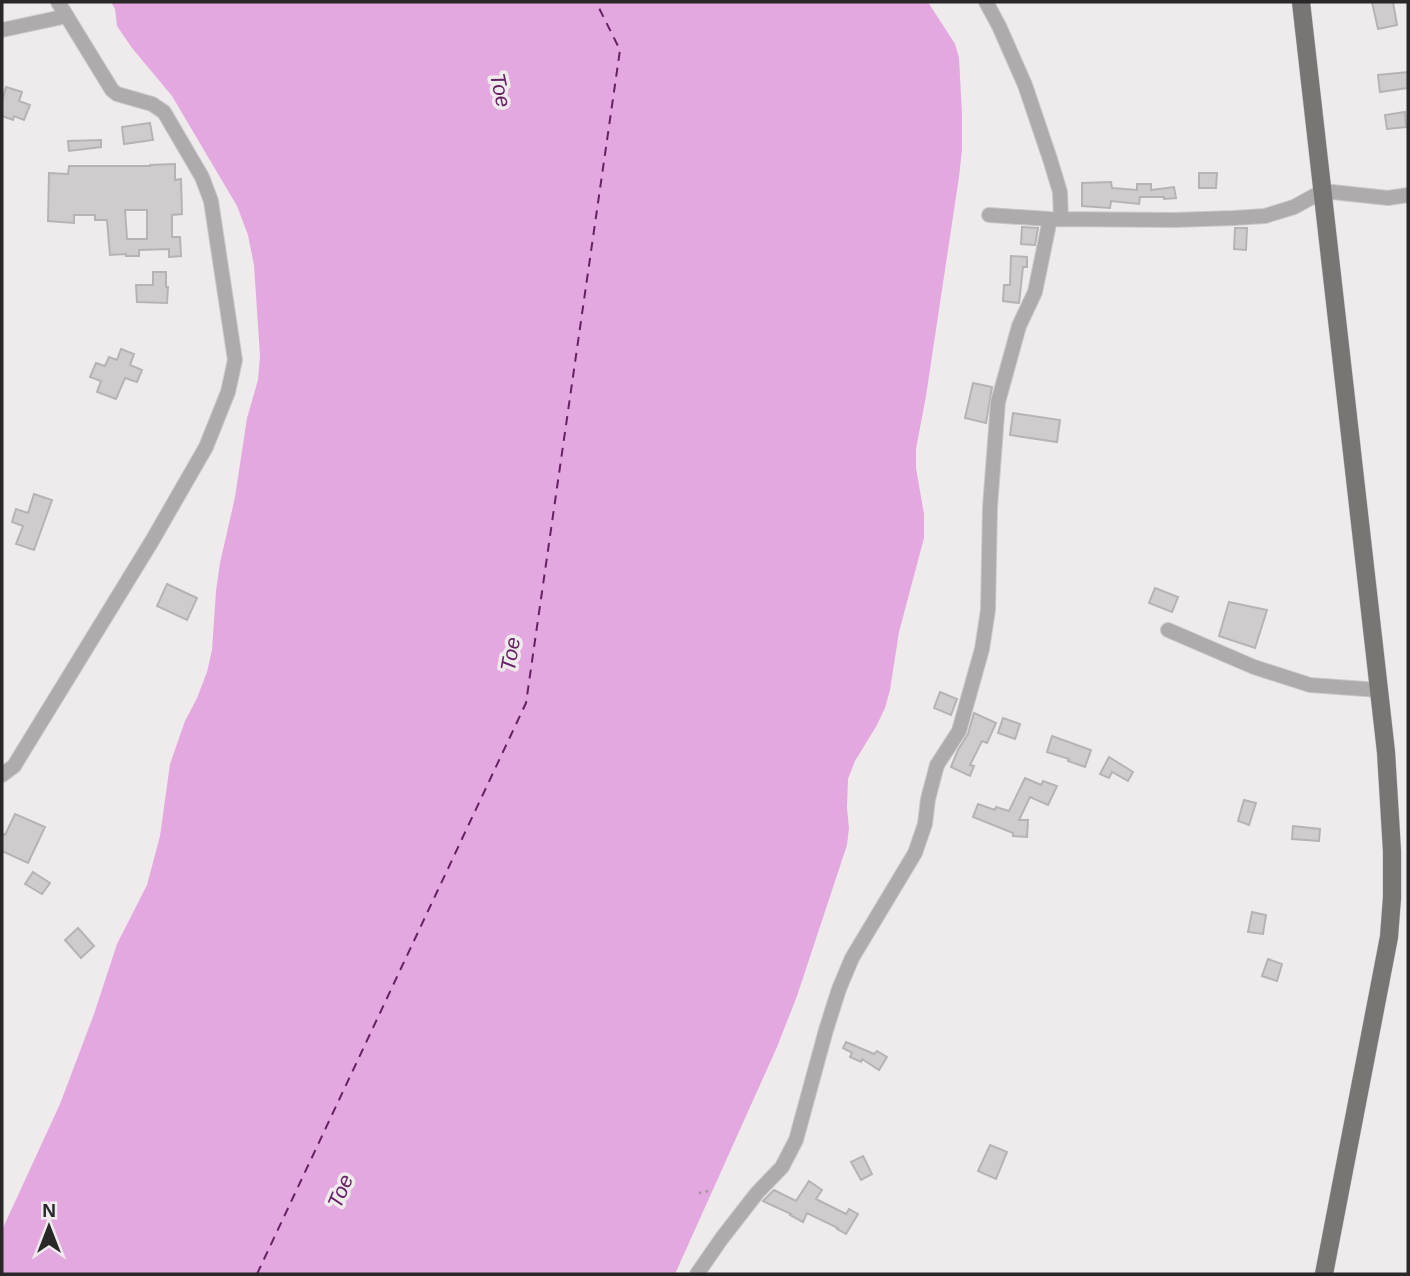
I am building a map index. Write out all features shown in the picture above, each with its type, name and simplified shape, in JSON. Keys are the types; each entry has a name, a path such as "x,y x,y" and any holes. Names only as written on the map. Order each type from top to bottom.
{"main road":[{"path":"1301,2 1386,752 1392,850 1389,937 1324,1274"}],"street":[{"path":"2,775 14,766 152,541 206,447 228,393 235,360 211,201 202,177 164,112 152,104 117,94 112,90 58,2"},
{"path":"697,1274 757,1193 782,1167 796,1140 839,989 852,958 915,853 925,824 937,765 959,731 982,649 988,610 990,507 998,402 1019,326 1035,292 1056,219 1060,192 1025,85 986,2"},
{"path":"2,30 67,16"},
{"path":"989,215 1056,219 1175,220 1265,216 1294,207 1323,191 1388,198 1408,195"},
{"path":"1168,630 1254,667 1310,685 1379,690"}],"path":[{"path":"699,1193 712,1190"}],"water":[{"name":"Toe","path":"111,2 928,2 955,44 959,58 962,150 916,449 916,468 924,514 924,538 899,632 890,690 877,725 855,761 848,779 847,845 797,996 777,1047 675,1274 2,1274 2,1230 60,1104 117,944 147,885 160,836 170,764 185,721 207,672 212,650 220,563 235,497 247,418 258,380 260,356 254,265 248,235 237,206 172,96 117,26 115,9"}],"building":[{"path":"1372,2 1393,2 1397,25 1378,29"},
{"path":"1408,72 1408,88 1380,92 1378,75"},
{"path":"6,87 22,92 19,101 30,105 24,120 14,116 13,120 2,116"},
{"path":"1405,112 1406,127 1387,129 1385,115"},
{"path":"150,123 153,140 124,144 122,127"},
{"path":"101,140 101,147 69,151 68,141"},
{"path":"175,164 175,180 181,179 182,214 172,215 172,237 180,237 181,256 169,257 169,249 139,250 139,256 110,255 107,220 95,220 95,215 74,215 74,223 48,221 49,173 68,174 69,166","holes":["125,210 147,210 147,239 127,239"]},
{"path":"1199,173 1217,173 1216,188 1199,188"},
{"path":"1111,182 1112,188 1137,190 1137,184 1151,184 1151,190 1174,187 1176,198 1140,197 1139,204 1111,201 1110,208 1082,206 1082,183"},
{"path":"1022,227 1038,228 1035,245 1021,244"},
{"path":"1235,228 1247,228 1246,250 1234,249"},
{"path":"1011,256 1027,257 1027,267 1023,267 1019,303 1003,301 1004,285 1010,285"},
{"path":"153,272 166,272 167,303 137,302 136,285 153,285"},
{"path":"121,349 134,354 130,365 142,370 137,382 125,378 116,399 97,392 101,381 90,377 96,363 105,366 109,357 117,360"},
{"path":"973,383 992,387 986,423 965,418"},
{"path":"1013,413 1060,420 1057,442 1010,435"},
{"path":"34,494 52,500 34,550 16,544 23,526 12,522 16,509 28,513"},
{"path":"167,584 197,598 187,620 157,606"},
{"path":"1155,588 1178,597 1172,612 1149,603"},
{"path":"1229,602 1267,610 1255,648 1219,636"},
{"path":"940,692 957,699 951,715 934,708"},
{"path":"974,713 996,723 987,743 982,741 970,765 974,766 970,776 951,767 968,734"},
{"path":"1003,718 1020,724 1015,739 998,733"},
{"path":"1052,736 1091,750 1085,767 1047,752"},
{"path":"1109,757 1133,772 1128,781 1112,772 1109,778 1100,774"},
{"path":"1025,778 1041,785 1043,781 1057,786 1048,805 1030,797 1019,820 1028,820 1027,837 1013,836 1013,833 973,817 978,804 995,810 996,807 1009,811"},
{"path":"1244,800 1256,803 1249,825 1238,821"},
{"path":"15,814 45,827 28,863 2,851 2,833 5,835"},
{"path":"1293,826 1320,829 1319,841 1292,839"},
{"path":"33,872 50,883 42,894 25,884"},
{"path":"1252,912 1266,915 1263,934 1248,932"},
{"path":"78,928 94,946 81,958 65,940"},
{"path":"1268,959 1282,964 1277,981 1262,976"},
{"path":"846,1042 874,1054 877,1051 887,1057 879,1070 862,1059 861,1062 850,1057 852,1053 843,1048"},
{"path":"990,1145 1007,1152 996,1179 978,1171"},
{"path":"863,1156 872,1174 861,1180 851,1162"},
{"path":"809,1181 822,1190 816,1199 846,1214 849,1209 858,1214 846,1234 807,1213 803,1222 763,1201 774,1190 796,1201"}],"ferry route":[{"path":"257,1274 526,703 620,50 596,2"}]}
